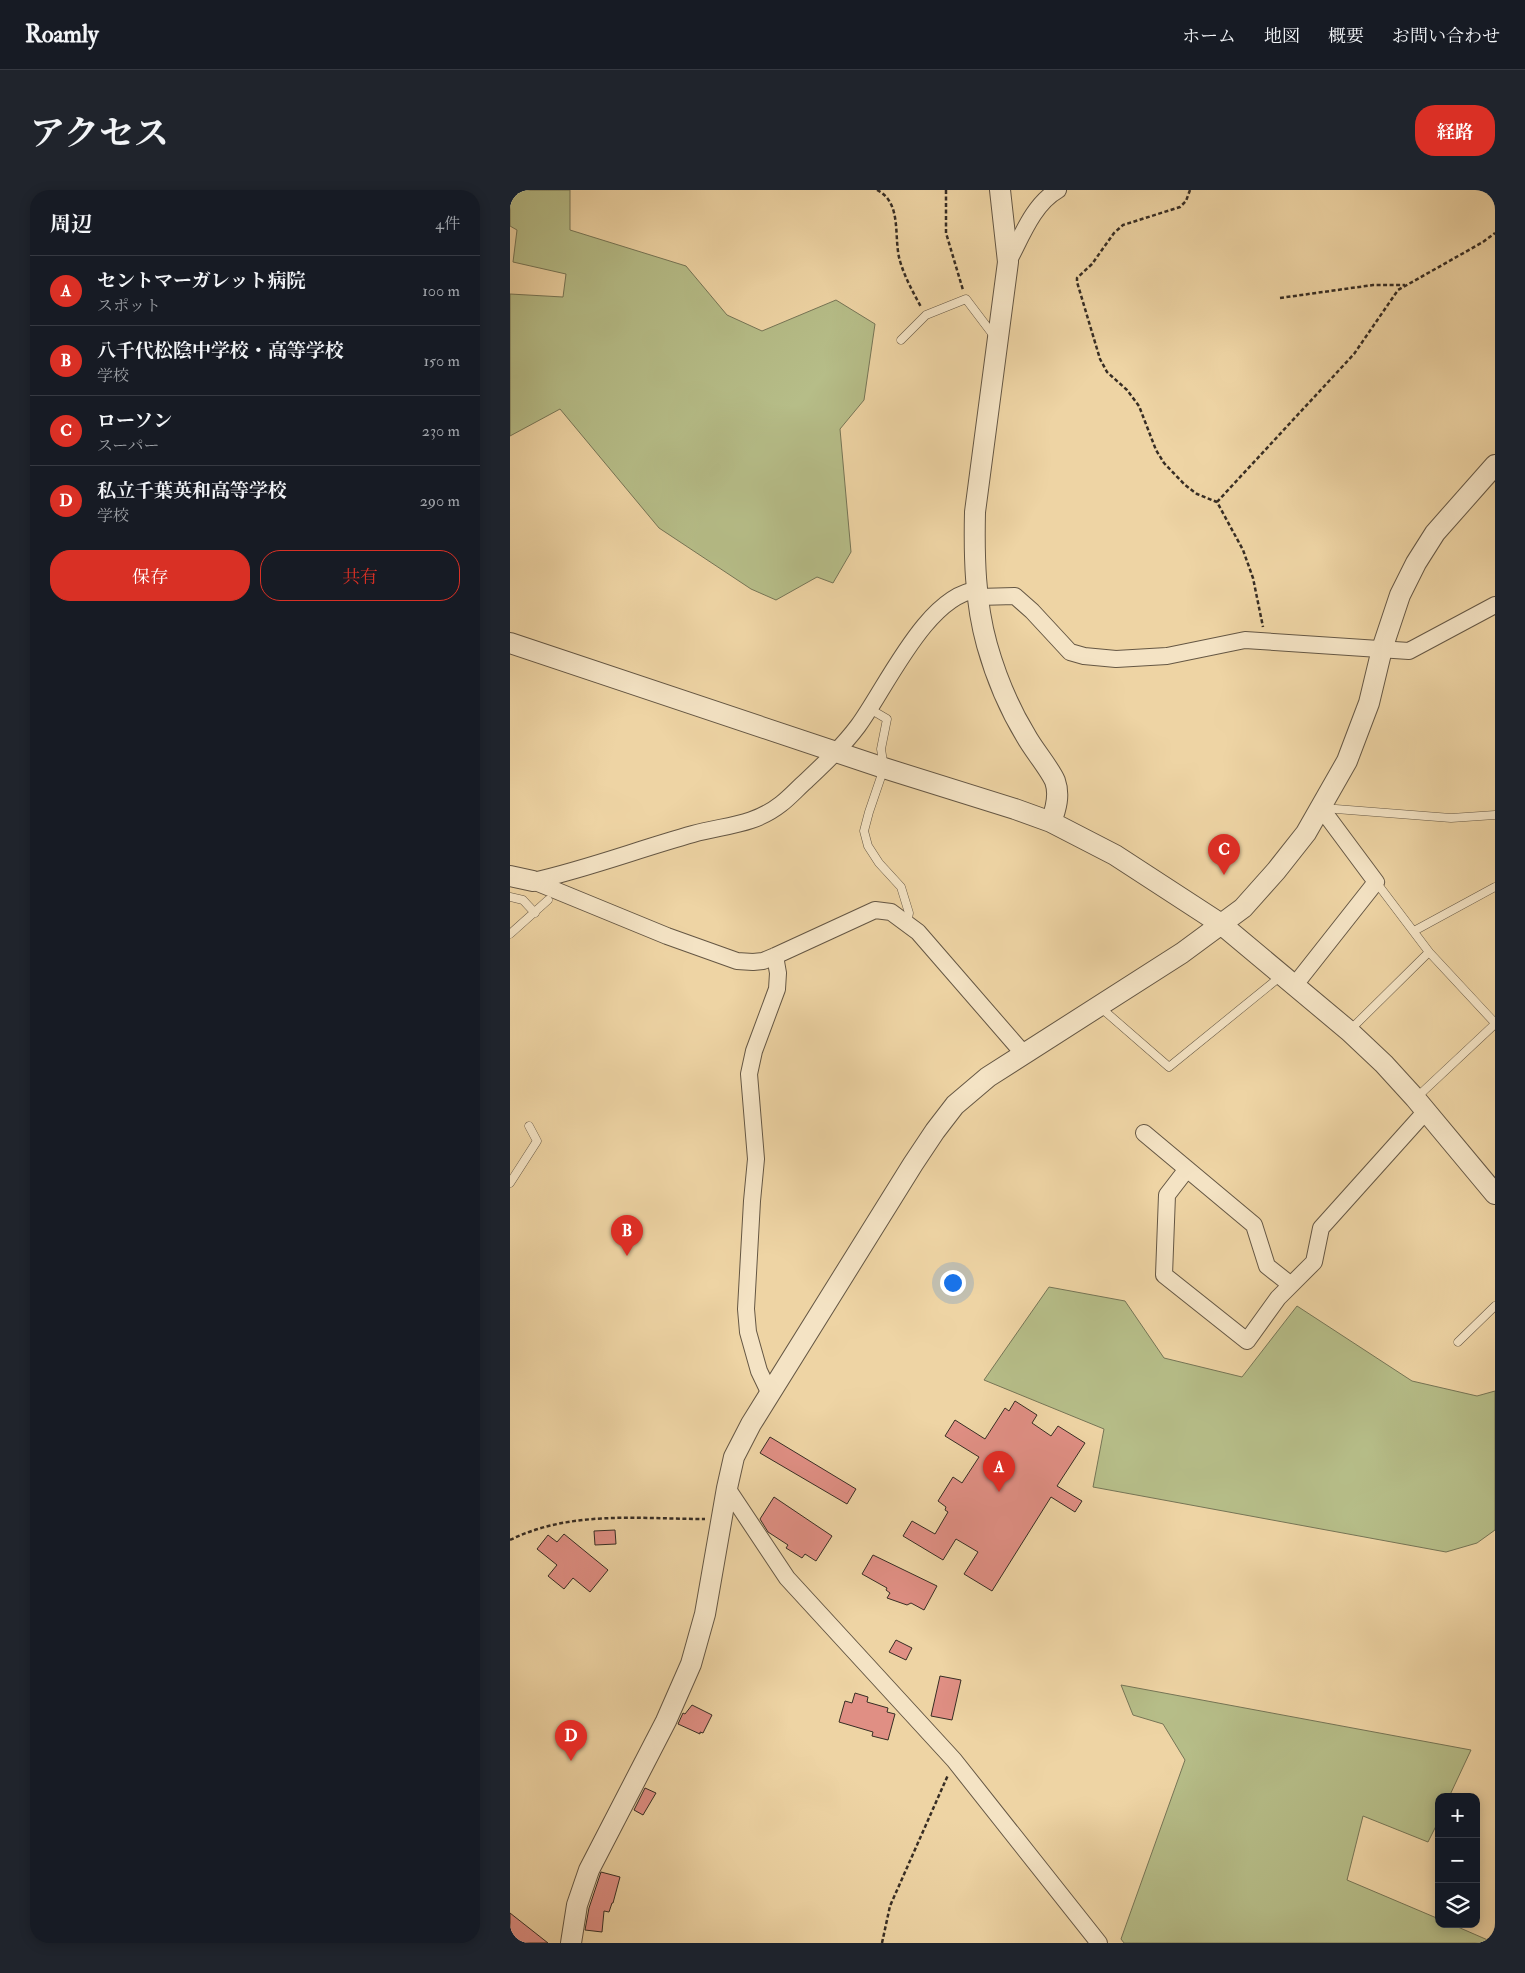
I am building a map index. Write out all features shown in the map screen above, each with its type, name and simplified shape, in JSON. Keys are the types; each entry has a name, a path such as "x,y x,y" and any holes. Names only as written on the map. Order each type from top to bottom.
{"street":[{"path":"1000,190 1008,262 976,512 974,550 980,617 987,646 1008,705 1055,781 1058,798 1051,822"},
{"path":"1008,262 1032,217 1045,200 1058,190"},
{"path":"571,1943 578,1905 589,1870 666,1721 691,1664 705,1614 734,1457 751,1424 935,1131 955,1105 981,1082 1023,1053 1182,953 1243,908 1306,834 1347,761 1369,704 1382,649 1400,596 1416,562 1436,533 1495,465"},
{"path":"533,881 566,874 695,833 733,826 759,818 781,804 836,752 870,708 914,638 945,604 969,591 1015,596 1032,611 1070,652 1084,656 1116,659 1167,656 1245,640 1409,651 1495,605"},
{"path":"510,643 1051,822 1115,855 1221,924 1349,1032 1384,1064 1421,1104 1495,1194"},
{"path":"1287,981 1376,882 1321,808"},
{"path":"510,876 533,881 668,936 737,961 764,961 875,910 891,912 918,932 1023,1053"},
{"path":"770,1394 759,1370 748,1332 746,1309 756,1159 749,1074 754,1051 777,988 776,956"},
{"path":"1187,1169 1167,1195 1164,1275 1247,1341 1278,1298 1314,1262 1322,1228 1421,1104"},
{"path":"1144,1133 1254,1225 1267,1266 1291,1285"},
{"path":"727,1488 786,1578 954,1760 1099,1943"}],"lane":[{"path":"901,340 926,315 966,298 998,341"},
{"path":"870,708 887,719 881,749 884,768 864,831 868,846 879,863 900,887 909,913 908,923"},
{"path":"1321,808 1451,818 1495,815"},
{"path":"1376,882 1429,952 1495,1024 1421,1104"},
{"path":"1414,931 1495,887"},
{"path":"510,897 523,900 535,914"},
{"path":"510,934 535,914 548,900"},
{"path":"1349,1032 1429,952"},
{"path":"1098,1006 1169,1067 1287,981"},
{"path":"510,1183 537,1141 529,1126"},
{"path":"1458,1342 1495,1306"}],"path":[{"path":"877,190 886,194 896,217 899,258 907,282 926,315"},
{"path":"946,190 946,233 966,298"},
{"path":"1190,190 1186,201 1180,207 1123,225 1114,233 1092,264 1077,278 1077,282 1100,359 1108,372 1127,390 1139,406 1156,450 1164,463 1196,494 1217,502 1243,550 1254,578 1265,641"},
{"path":"1217,502 1354,354 1398,290 1483,242 1495,233"},
{"path":"1280,298 1372,285 1406,284"},
{"path":"510,1540 526,1532 558,1523 593,1518 722,1519"},
{"path":"882,1943 890,1906 954,1760"}],"green space":[{"path":"510,190 570,190 570,230 686,266 727,315 762,331 836,300 875,324 864,400 840,429 851,552 833,583 817,577 776,600 751,589 659,528 560,409 510,436 510,294 563,297 566,274 513,262 517,230 510,226"},
{"path":"1049,1287 1125,1301 1164,1358 1242,1377 1297,1306 1412,1381 1477,1396 1495,1391 1495,1530 1477,1543 1446,1552 1093,1487 1104,1429 984,1380"},
{"path":"1121,1685 1471,1750 1451,1793 1435,1793 1435,1828 1428,1842 1363,1816 1347,1880 1435,1917 1435,1928 1460,1928 1490,1941 1489,1943 1124,1943 1121,1939 1185,1760 1163,1724 1133,1715"}],"building":[{"path":"1015,1401 1037,1415 1032,1423 1051,1436 1058,1426 1085,1443 1057,1486 1082,1501 1075,1512 1051,1497 992,1591 964,1574 978,1552 956,1539 943,1560 903,1536 912,1521 935,1534 948,1512 945,1510 946,1507 938,1501 953,1477 962,1483 979,1457 945,1436 955,1420 985,1439 1005,1408 1009,1411"},
{"path":"770,1437 856,1489 847,1504 760,1453"},
{"path":"774,1497 832,1536 816,1561 805,1554 802,1558 786,1548 788,1545 768,1532 760,1519"},
{"path":"615,1530 616,1544 595,1545 594,1531"},
{"path":"564,1534 608,1570 590,1592 573,1578 564,1589 548,1576 557,1565 537,1549 548,1535 557,1542"},
{"path":"873,1555 937,1586 924,1610 911,1603 907,1605 887,1598 890,1593 886,1590 887,1588 862,1574"},
{"path":"896,1640 912,1648 906,1660 889,1652"},
{"path":"940,1676 961,1680 952,1720 931,1716"},
{"path":"855,1693 868,1697 867,1702 888,1708 887,1712 895,1714 888,1740 872,1736 873,1732 839,1722 845,1701 852,1703"},
{"path":"692,1705 712,1715 703,1733 700,1732 700,1734 678,1724 683,1713 685,1714"},
{"path":"645,1788 656,1793 643,1815 634,1810"},
{"path":"601,1872 620,1877 613,1903 609,1912 604,1911 602,1932 585,1930 589,1908"},
{"path":"510,1913 548,1943 510,1943"}],"place":[{"name":"ローソン","path":"1224,875"},
{"name":"八千代松陰中学校・高等学校","path":"627,1256"},
{"name":"セントマーガレット病院","path":"999,1492"},
{"name":"私立千葉英和高等学校","path":"571,1761"}]}
